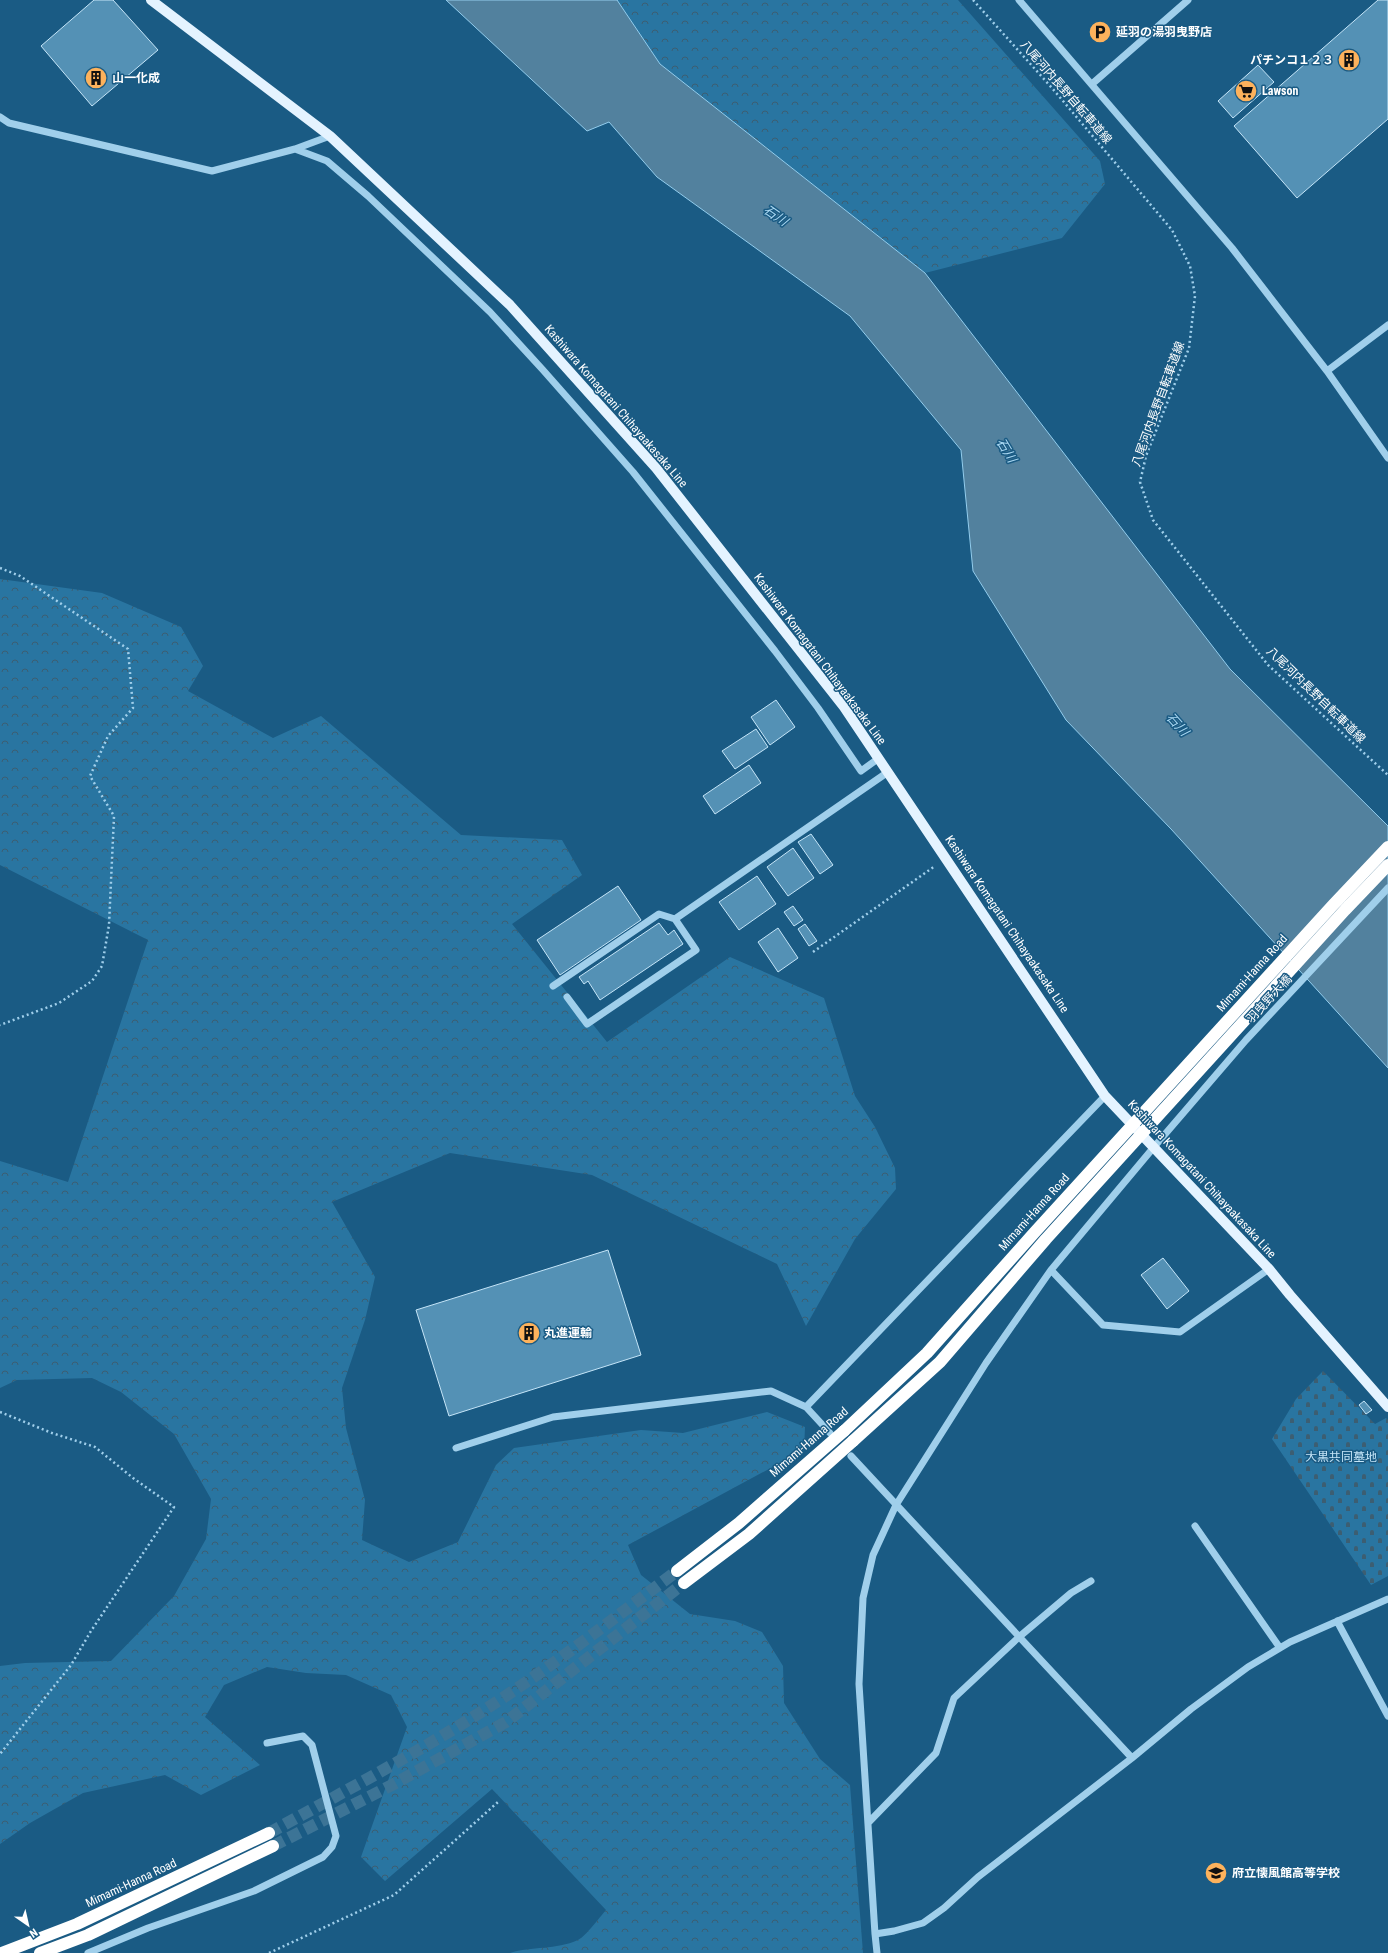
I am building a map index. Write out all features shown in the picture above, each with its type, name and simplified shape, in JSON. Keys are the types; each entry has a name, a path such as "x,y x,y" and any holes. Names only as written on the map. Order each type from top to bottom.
{"highway":[{"name":"Mimami-Hanna Road","path":"677,1571 739,1522 844,1431 927,1353 1312,928 1388,847"},
{"path":"684,1583 749,1534 940,1362 1052,1234 1345,910 1388,865"},
{"name":"Mimami-Hanna Road","path":"2,1953 77,1924 269,1833"},
{"path":"40,1953 88,1935 274,1846"}],"main road":[{"name":"Kashiwara Komagatani Chihayaakasaka Line","path":"151,0 330,136 510,305 656,468 844,707 1105,1096 1270,1269 1290,1295 1388,1407"}],"street":[{"path":"1019,0 1232,248 1327,371 1388,458"},
{"path":"1092,84 1188,0"},
{"path":"0,117 9,123 212,171 295,148 330,136"},
{"path":"295,148 327,161 412,237 490,312 543,370 642,484 776,651 818,708 861,771 879,758"},
{"path":"1327,371 1388,325"},
{"path":"675,919 888,772"},
{"name":"羽曳野大橋","path":"877,1953 859,1684 863,1598 873,1555 896,1505 986,1363 1051,1270 1246,1040 1388,888"},
{"path":"553,986 659,914 675,919 696,950 587,1024 568,997"},
{"path":"806,1407 1105,1096"},
{"path":"1051,1270 1103,1325 1180,1332 1270,1269"},
{"path":"456,1448 553,1417 771,1391 806,1407 830,1433"},
{"path":"851,1456 1132,1758"},
{"path":"1195,1526 1280,1648"},
{"path":"868,1823 936,1753 954,1698 1019,1637 1071,1593 1091,1581"},
{"path":"875,1934 894,1931 923,1923 1198,1704 1248,1667 1280,1648 1337,1620 1388,1598"},
{"path":"1337,1620 1388,1716"},
{"path":"88,1953 148,1928 254,1891 323,1857 332,1847 336,1836 312,1745 302,1736 267,1743"}],"path":[{"name":"八尾河内長野自転車道線","path":"973,0 1052,88 1172,230 1190,266 1195,296 1189,348 1146,456 1140,482 1153,520 1268,664 1388,775"},
{"path":"0,568 20,576 128,650 132,708 108,736 90,776 114,816 109,925 102,966 92,980 59,1003 0,1026"},
{"path":"813,952 946,857"},
{"path":"0,1412 52,1433 95,1447 133,1478 174,1507 91,1631 71,1665 0,1754"},
{"path":"269,1953 394,1895 498,1802"}],"green space":[{"path":"617,0 958,0 1100,161 1105,184 1062,238 925,273 660,64"},
{"path":"0,579 102,593 181,627 203,666 188,691 273,738 321,716 461,835 562,840 582,875 512,924 607,1042 730,957 824,998 855,1096 875,1127 895,1168 896,1189 855,1239 806,1326 777,1264 592,1175 450,1153 332,1202 375,1277 365,1320 342,1388 346,1428 365,1500 362,1540 409,1562 458,1542 496,1465 514,1448 641,1430 683,1433 767,1412 805,1427 804,1450 628,1545 641,1575 690,1614 735,1621 762,1632 783,1666 784,1703 820,1759 850,1785 863,1953 510,1953 527,1949 553,1947 578,1940 589,1931 606,1910 492,1789 385,1881 361,1857 407,1727 391,1695 346,1675 306,1673 267,1667 224,1685 205,1717 260,1765 201,1795 165,1775 83,1793 30,1823 0,1844 0,1666 25,1663 111,1661 174,1596 206,1539 211,1499 174,1434 121,1392 92,1378 17,1380 0,1388 0,1161 68,1182 148,940 0,865"},
{"name":"大黒共同墓地","path":"1323,1371 1375,1424 1386,1418 1388,1420 1388,1576 1371,1585 1272,1439 1296,1399"}],"water":[{"name":"石川","path":"446,0 617,0 660,64 925,273 1230,669 1388,826 1388,1068 1171,829 1066,720 973,571 961,450 850,316 657,177 609,122 587,131"}],"building":[{"name":"山一化成","path":"94,0 113,0 158,50 92,106 41,46"},
{"name":"パチンコ１２３","path":"1378,0 1388,0 1388,119 1297,198 1234,126"},
{"name":"Lawson","path":"1258,65 1274,82 1233,118 1218,101"},
{"path":"776,700 795,727 770,745 751,717"},
{"path":"756,729 768,747 735,769 722,751"},
{"path":"749,765 761,783 715,814 703,796"},
{"path":"811,834 833,865 820,874 798,842"},
{"path":"793,848 814,878 788,896 767,867"},
{"path":"757,876 776,904 739,930 719,902"},
{"path":"618,886 641,920 560,975 537,940"},
{"path":"793,906 803,920 794,926 784,912"},
{"path":"659,923 668,935 674,930 683,944 600,1000 588,981 584,984 579,977"},
{"path":"805,924 817,941 809,946 798,929"},
{"path":"778,928 798,958 778,972 758,942"},
{"name":"丸進運輸","path":"608,1250 641,1355 449,1416 416,1310"},
{"path":"1163,1258 1189,1291 1167,1309 1141,1275"},
{"path":"1364,1401 1372,1410 1366,1414 1359,1405"}],"tunnel":[{"path":"269,1833 412,1754 495,1703 610,1622 677,1571"},
{"path":"273,1846 392,1785 506,1722 684,1583"}],"place":[{"name":"延羽の湯羽曳野店","path":"1100,32"},
{"name":"パチンコ１２３","path":"1349,60"},
{"name":"山一化成","path":"96,78"},
{"name":"Lawson","path":"1246,91"},
{"name":"丸進運輸","path":"529,1333"},
{"name":"府立懐風館高等学校","path":"1216,1873"}]}
